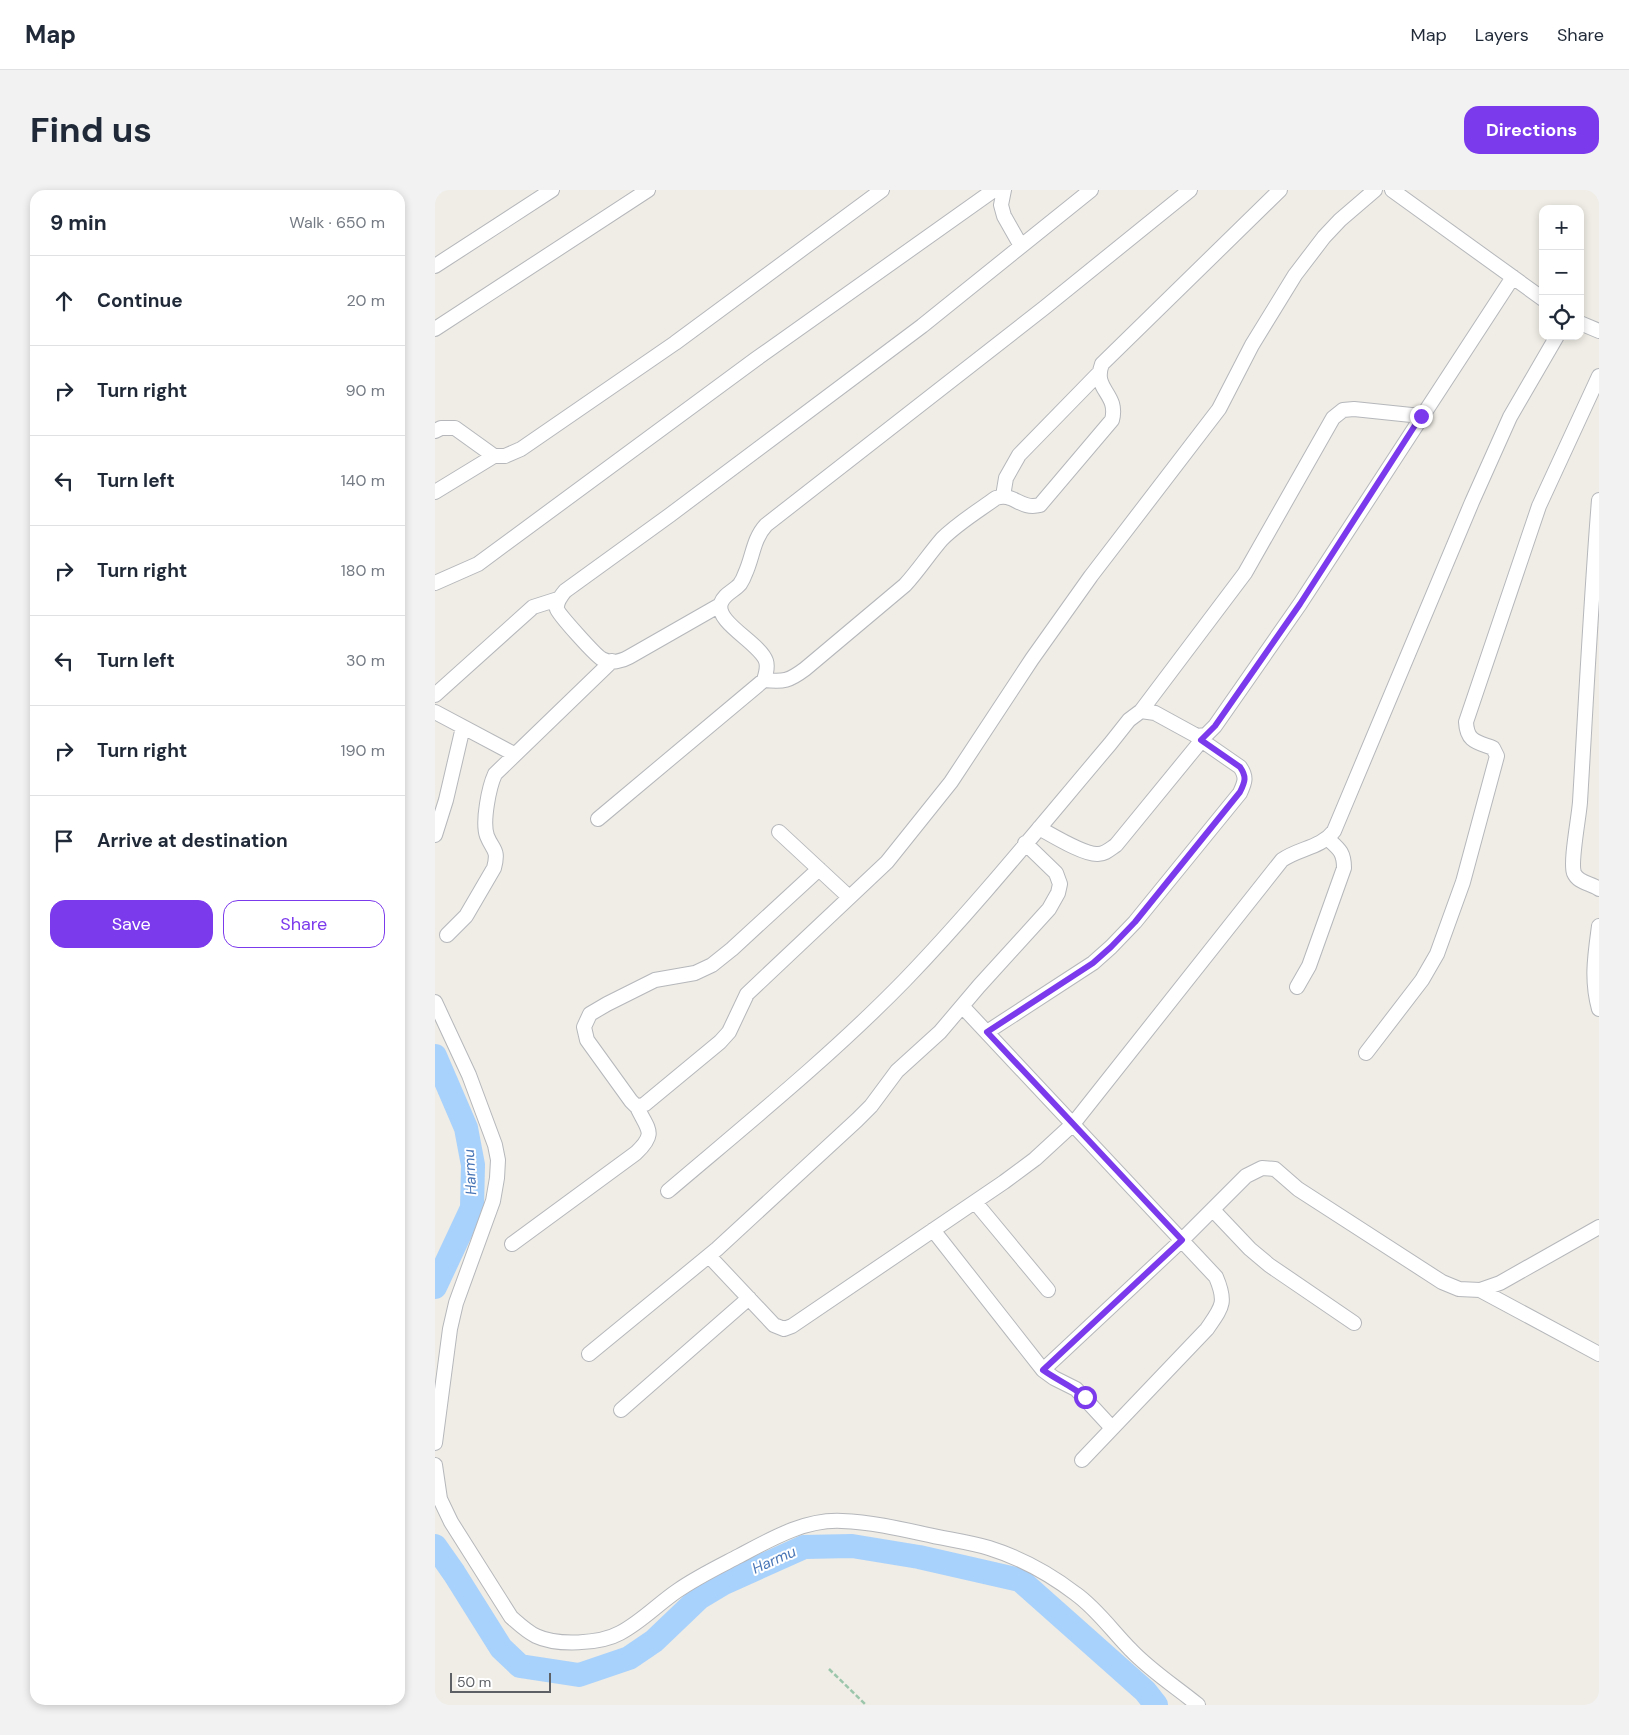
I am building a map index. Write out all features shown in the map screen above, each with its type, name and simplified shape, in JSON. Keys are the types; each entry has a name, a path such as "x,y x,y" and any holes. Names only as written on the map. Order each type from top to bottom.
{"street":[{"path":"435,266 552,190"},
{"path":"435,329 634,194 648,190"},
{"path":"435,492 494,456 505,456 521,449 659,354 882,190"},
{"path":"435,583 478,564 756,359 995,190"},
{"path":"1004,190 1001,205 1004,216 1021,246"},
{"path":"435,695 533,607 558,599 565,591 670,515 914,332 1091,190"},
{"path":"598,819 764,680 767,672 767,662 761,651 735,629 721,613 720,605 724,597 739,585 751,560 759,533 765,525 1044,308 1191,190"},
{"path":"764,680 782,682 791,679 805,670 905,585 955,527 996,498 1003,496 1011,498 1024,506 1040,505 1112,420 1115,410 1111,399 1100,383 1099,373 1102,364 1280,190"},
{"path":"637,1107 645,1104 720,1042 729,1032 747,994 887,862 951,782 1032,659 1091,576 1214,416 1252,345 1295,274 1340,220 1375,190"},
{"path":"1392,190 1539,296"},
{"path":"1039,828 1089,854 1100,854 1116,845 1203,737 1215,726 1300,604 1513,277"},
{"path":"1584,325 1599,331"},
{"path":"709,1256 774,1325 784,1329 792,1326 1028,1165 1073,1124 1282,860 1292,853 1318,845 1328,839 1334,831 1472,502 1510,417 1555,340"},
{"path":"1003,496 1006,478 1019,455 1099,373"},
{"path":"1366,1053 1422,980 1437,954 1463,882 1497,756 1493,748 1472,739 1467,733 1466,722 1539,506 1599,376"},
{"path":"668,1191 820,1061 903,981 947,935 1111,744 1129,720 1141,711 1245,573 1333,418 1343,410 1354,409 1421,416"},
{"path":"435,431 441,428 455,428 494,456"},
{"path":"1599,500 1579,819 1573,866 1575,875 1580,881 1599,889"},
{"path":"558,599 557,609 564,620 603,660 612,661 621,661 629,657 720,605"},
{"path":"447,935 466,916 479,896 497,860 496,852 487,835 486,824 490,785 495,774 612,661"},
{"path":"987,1032 1093,963 1111,947 1135,922 1240,792 1245,782 1245,773 1240,767 1203,737 1197,736 1155,713 1141,711"},
{"path":"435,712 515,754"},
{"path":"435,835 446,800 463,727"},
{"path":"779,832 849,897"},
{"path":"1297,987 1309,966 1344,868 1344,859 1341,851 1328,839"},
{"path":"589,1354 709,1256 857,1120 871,1106 897,1071 940,1032 1049,909 1058,894 1060,884 1056,873 1025,843"},
{"path":"512,1244 635,1153 646,1144 649,1137 648,1130 637,1107 587,1040 584,1027 590,1014 655,980 695,973 712,965 819,869"},
{"path":"1599,926 1593,964 1599,1009"},
{"path":"435,1002 469,1075 495,1145 498,1160 493,1201 456,1303 450,1329 435,1443"},
{"path":"962,1006 1216,1276 1222,1290 1222,1306 1207,1329 1082,1460"},
{"path":"1043,1370 1182,1240 1246,1176 1262,1168 1275,1169 1298,1189 1442,1282 1459,1289 1480,1290 1500,1283 1599,1227"},
{"path":"975,1202 1049,1290"},
{"path":"1213,1210 1250,1249 1269,1265 1354,1323"},
{"path":"933,1230 1043,1370 1076,1389 1112,1428"},
{"path":"1480,1290 1599,1354"},
{"path":"621,1410 749,1298"},
{"path":"435,1465 440,1499 451,1522 511,1617 523,1628 536,1636 550,1641 599,1640 620,1633 676,1591 701,1575 800,1527 840,1521 874,1524 989,1548 1031,1564 1078,1595 1132,1651 1199,1705"}],"path":[{"path":"829,1669 866,1705"}],"waterway":[{"name":"Harmu","path":"435,1056 466,1128 473,1165 472,1208 435,1287"},
{"name":"Harmu","path":"435,1546 501,1648 520,1666 579,1675 629,1658 654,1641 699,1598 724,1583 804,1547 852,1546 919,1557 1020,1580 1145,1691 1156,1705"}],"route":[{"path":"1085,1397 1076,1389 1043,1370 1182,1240 987,1032 1093,963 1123,936 1240,792 1245,782 1245,773 1240,767 1201,740 1215,726 1300,604 1421,416"}]}
